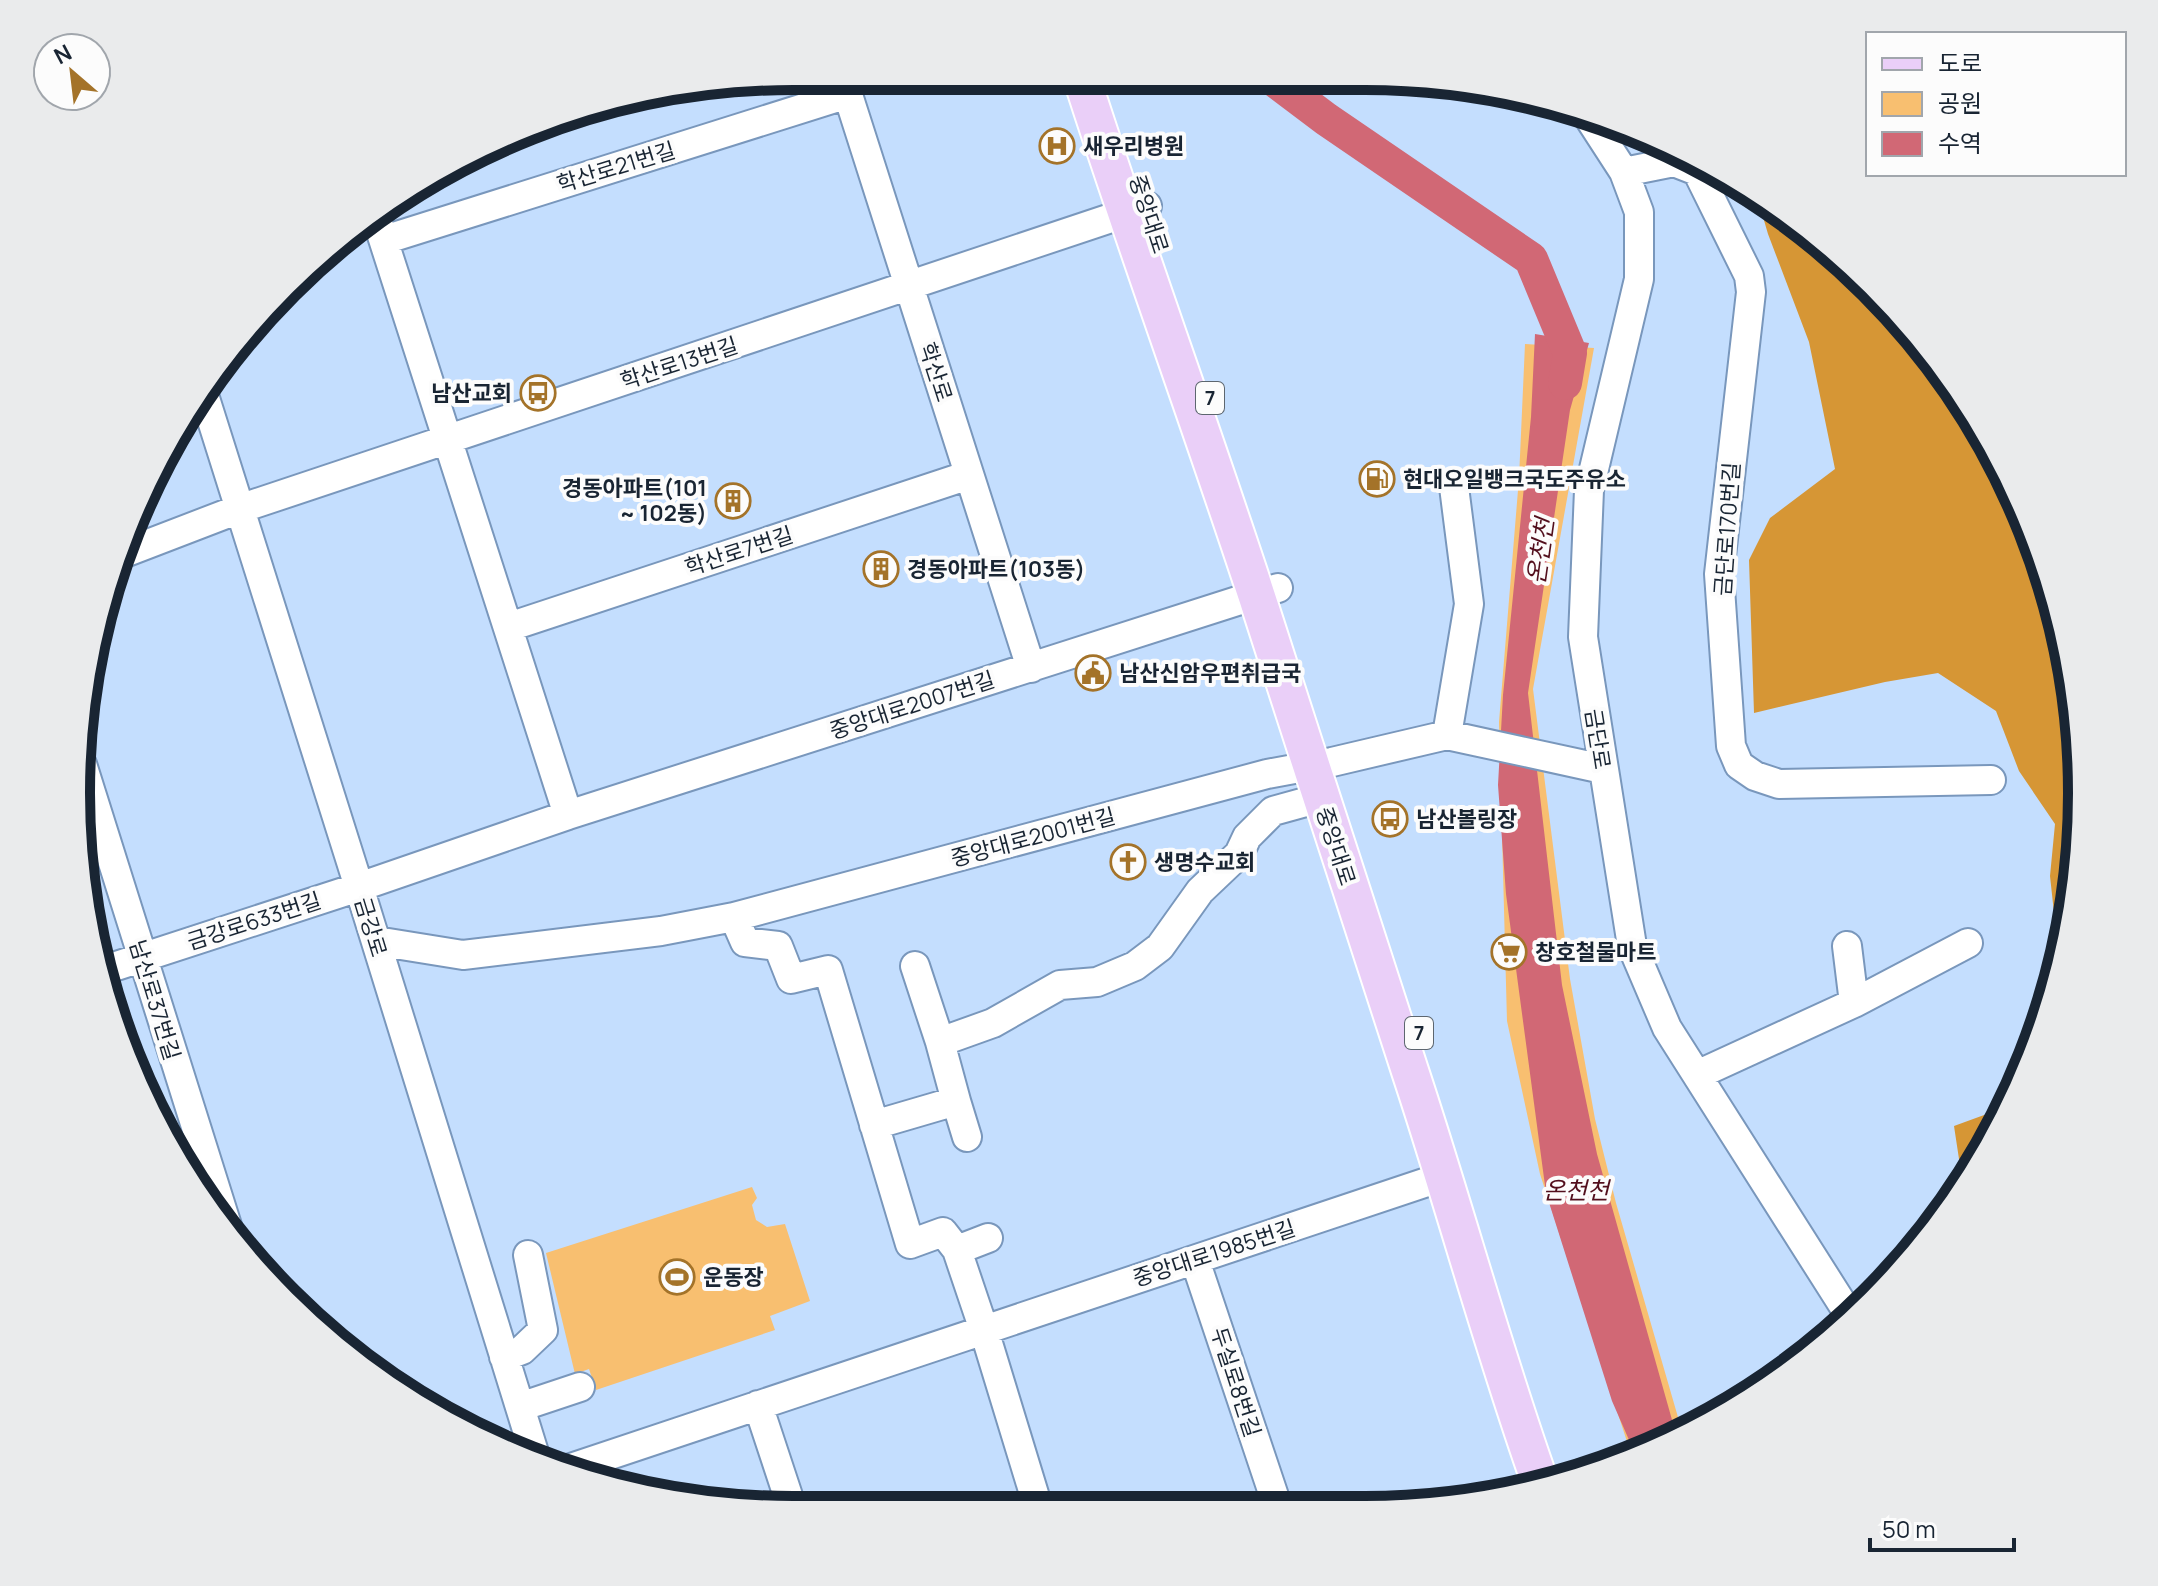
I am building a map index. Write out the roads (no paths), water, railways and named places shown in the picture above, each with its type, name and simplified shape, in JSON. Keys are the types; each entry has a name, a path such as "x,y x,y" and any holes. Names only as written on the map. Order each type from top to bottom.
{"main road":[{"name":"중앙대로","path":"1087,90 1185,328 1537,1474"},
{"name":"중앙대로","path":"1106,90 1136,210"},
{"name":"중앙대로","path":"1321,775 1466,1178 1557,1469"}],"street":[{"name":"학산로21번길","path":"379,227 829,90"},
{"name":"학산로","path":"847,90 1031,668"},
{"name":"금단로","path":"1596,129 1624,172 1639,212 1639,279 1589,490 1583,637 1632,946 1667,1028 1844,1307"},
{"name":"금단로170번길","path":"1624,172 1674,162 1681,165"},
{"name":"금단로170번길","path":"1699,174 1749,276 1751,292 1719,574 1731,746 1739,765 1755,776 1779,784 1991,780"},
{"name":"중앙대로","path":"909,286 1136,210"},
{"path":"379,227 568,815"},
{"name":"학산로13번길","path":"134,549 239,509 909,286"},
{"name":"금강로","path":"207,404 532,1445"},
{"name":"학산로7번길","path":"509,627 969,475"},
{"path":"1447,735 1469,604 1454,487"},
{"name":"중앙대로2007번길","path":"359,887 568,815 1267,592"},
{"path":"940,1042 993,1023 1060,985 1097,982 1135,966 1160,947 1200,891 1239,854 1247,837 1273,811 1321,775 1447,735 1603,769"},
{"name":"중앙대로2001번길","path":"376,941 463,955 661,931 734,917 1267,774 1321,775"},
{"name":"남산로37번길","path":"90,790 218,1198"},
{"name":"금강로633번길","path":"112,967 359,887"},
{"path":"734,917 745,942 778,946 791,979 828,970 910,1244 943,1232 957,1250 1035,1496"},
{"path":"1697,1075 1854,1003 1968,943"},
{"path":"1847,946 1854,1003"},
{"path":"915,966 967,1137"},
{"path":"874,1125 956,1101"},
{"name":"중앙대로1985번길","path":"583,1464 1445,1176"},
{"path":"957,1250 988,1238"},
{"path":"504,1357 522,1350 543,1330 528,1255"},
{"name":"두실로8번길","path":"1195,1260 1274,1496"},
{"path":"520,1407 580,1387"},
{"path":"758,1405 788,1496"}],"water":[{"name":"온천천","path":"1535,334 1589,343 1570,410 1528,693 1562,985 1597,1154 1673,1425 1630,1443 1612,1401 1546,1193 1506,894 1498,785 1503,695 1531,417"}],"waterway":[{"name":"온천천","path":"1288,90 1531,259 1570,353 1565,383"}],"place":[{"name":"새우리병원","path":"1057,146"},
{"name":"남산교회","path":"538,393"},
{"name":"현대오일뱅크국도주유소","path":"1377,479"},
{"name":"경동아파트(101 ~ 102동)","path":"733,501"},
{"name":"경동아파트(103동)","path":"881,569"},
{"name":"남산신암우편취급국","path":"1093,673"},
{"name":"남산볼링장","path":"1390,819"},
{"name":"생명수교회","path":"1128,862"},
{"name":"창호철물마트","path":"1509,952"},
{"name":"운동장","path":"677,1277"}]}
